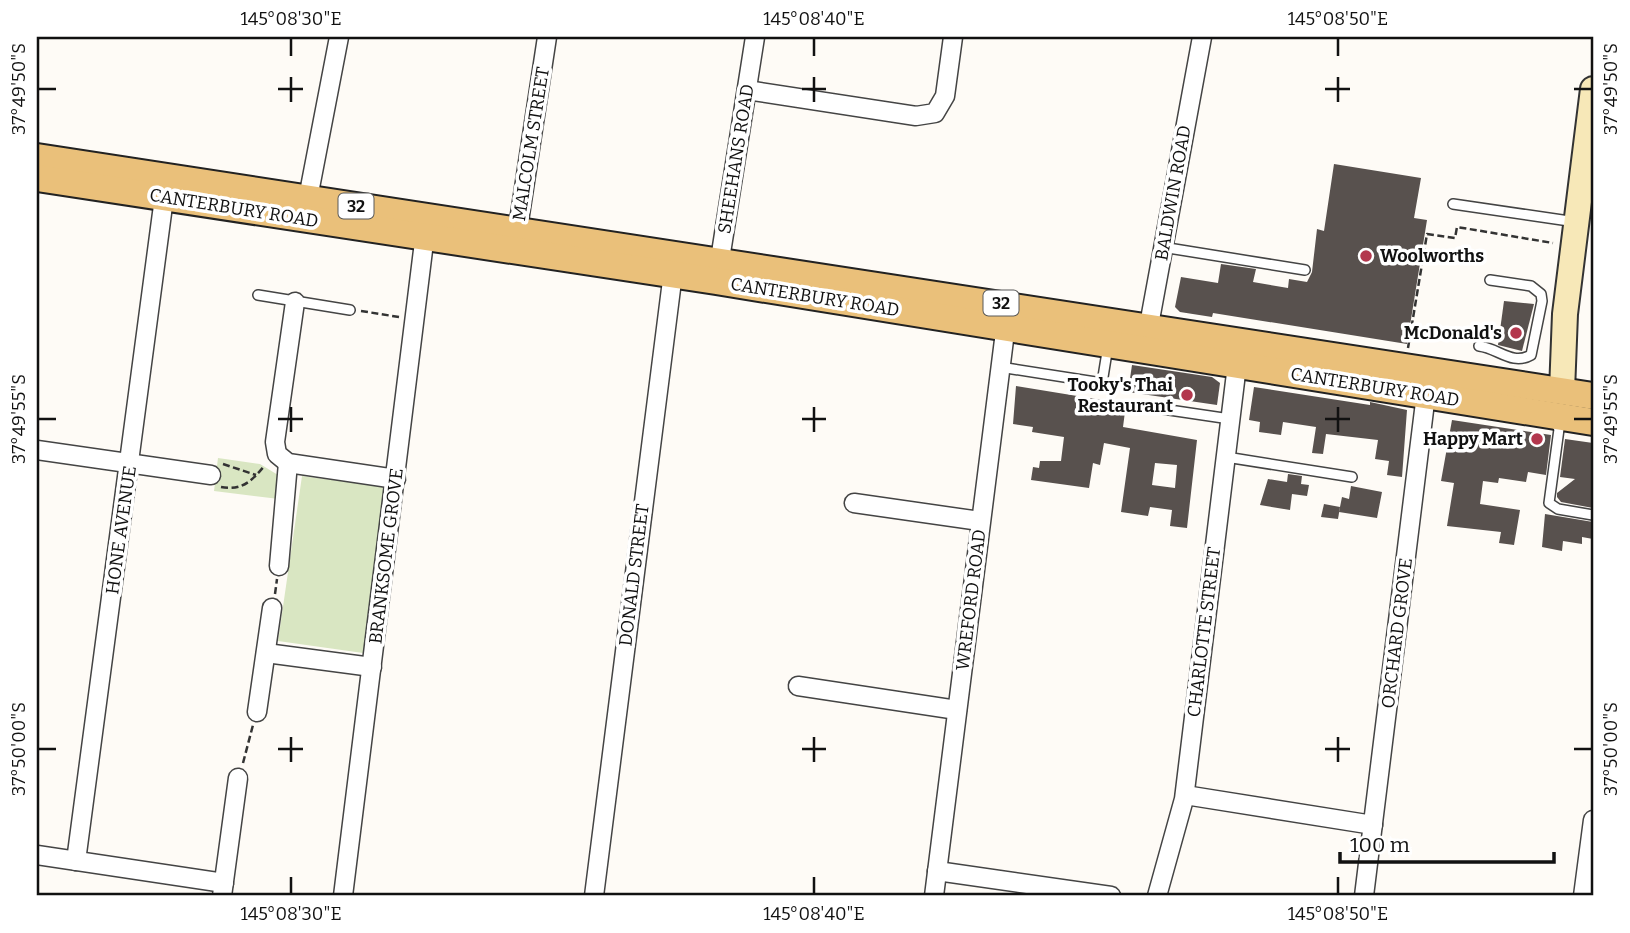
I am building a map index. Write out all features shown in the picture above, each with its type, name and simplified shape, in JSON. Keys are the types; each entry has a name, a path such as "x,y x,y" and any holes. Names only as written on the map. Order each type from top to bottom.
{"main road":[{"name":"CANTERBURY ROAD","path":"37,157 309,198 426,227"},
{"name":"CANTERBURY ROAD","path":"37,178 164,198 426,227 1428,382 1554,398 1593,396"},
{"name":"CANTERBURY ROAD","path":"1007,316 1108,344 1147,338 1237,365 1428,382"},
{"name":"CANTERBURY ROAD","path":"1554,398 1593,422"}],"street":[{"path":"309,198 340,37"},
{"name":"MALCOLM STREET","path":"516,241 547,37"},
{"name":"SHEEHANS ROAD","path":"718,271 755,37"},
{"path":"747,90 916,116 935,113 945,96 953,37"},
{"name":"BALDWIN ROAD","path":"1147,338 1202,37"},
{"path":"1554,398 1566,364 1565,314 1575,234 1589,163 1593,89"},
{"name":"HONE AVENUE","path":"76,861 164,198"},
{"name":"BRANKSOME GROVE","path":"343,896 426,227"},
{"name":"DONALD STREET","path":"594,896 674,265"},
{"path":"279,566 282,458 275,442 295,302"},
{"name":"WREFORD ROAD","path":"934,896 1007,316"},
{"name":"CHARLOTTE STREET","path":"1157,896 1185,795 1237,365"},
{"name":"ORCHARD GROVE","path":"1364,896 1428,382"},
{"path":"37,450 211,475"},
{"path":"282,458 396,479"},
{"path":"854,503 980,521"},
{"path":"257,712 272,608"},
{"path":"266,653 372,667"},
{"path":"799,687 957,710"},
{"path":"37,855 223,890 238,778"},
{"path":"1185,795 1373,825"},
{"path":"1583,896 1591,853 1593,820"},
{"path":"937,871 1111,896"}],"lane":[{"path":"1453,204 1575,234"},
{"path":"1162,247 1305,270"},
{"path":"1479,346 1491,347 1509,359 1524,359 1531,355 1542,301 1541,294 1531,286 1490,280"},
{"path":"258,295 350,310"},
{"path":"1000,367 1102,383 1108,344"},
{"path":"1554,398 1559,429 1549,503 1558,509 1593,514"},
{"path":"1149,407 1230,419"},
{"path":"1226,457 1352,477"}],"path":[{"path":"1408,352 1427,234 1455,238 1457,227 1575,234"},
{"path":"350,310 415,319"},
{"path":"256,475 213,461 211,475 217,486 234,489 256,475 282,458"},
{"path":"272,608 279,566"},
{"path":"238,778 257,712"}],"green space":[{"path":"218,458 260,464 278,475 279,499 214,491"},
{"path":"302,476 385,487 363,653 278,641"}],"building":[{"name":"Woolworths","path":"1334,164 1421,178 1414,218 1427,220 1407,344 1213,313 1212,317 1180,312 1175,307 1181,277 1218,283 1221,264 1256,269 1253,282 1288,288 1289,279 1307,282 1312,272 1317,229 1324,231"},
{"name":"McDonald's","path":"1504,301 1534,304 1522,351 1498,345"},
{"path":"1132,365 1212,377 1220,383 1217,405 1128,392"},
{"path":"1016,386 1126,404 1123,427 1197,440 1187,528 1170,526 1172,510 1150,507 1148,516 1121,512 1130,448 1104,443 1100,465 1093,463 1089,488 1031,480 1033,467 1039,468 1040,461 1061,461 1064,437 1032,432 1033,427 1013,424","holes":["1155,463 1177,465 1175,488 1152,485"]},
{"path":"1254,387 1370,405 1370,402 1407,410 1402,477 1387,475 1389,461 1375,459 1378,440 1326,434 1323,454 1312,453 1316,427 1283,422 1281,435 1259,432 1260,422 1249,420"},
{"path":"1452,420 1551,435 1546,475 1528,472 1526,482 1499,478 1498,483 1483,481 1480,504 1520,510 1514,545 1499,543 1501,532 1447,526 1454,483 1441,481"},
{"path":"1565,439 1593,443 1593,508 1561,502 1557,497 1557,493 1575,479 1560,477"},
{"path":"1288,474 1302,476 1301,484 1309,485 1307,496 1292,494 1290,510 1260,505 1268,479 1287,482"},
{"path":"1351,486 1382,492 1377,518 1339,512 1342,497 1349,499"},
{"path":"1324,504 1340,507 1338,519 1321,517"},
{"path":"1545,514 1593,522 1593,539 1582,537 1582,544 1563,541 1562,551 1542,547"}],"place":[{"name":"Woolworths","path":"1366,256"},
{"name":"McDonald's","path":"1516,333"},
{"name":"Tooky's Thai Restaurant","path":"1187,395"},
{"name":"Happy Mart","path":"1537,439"}]}
